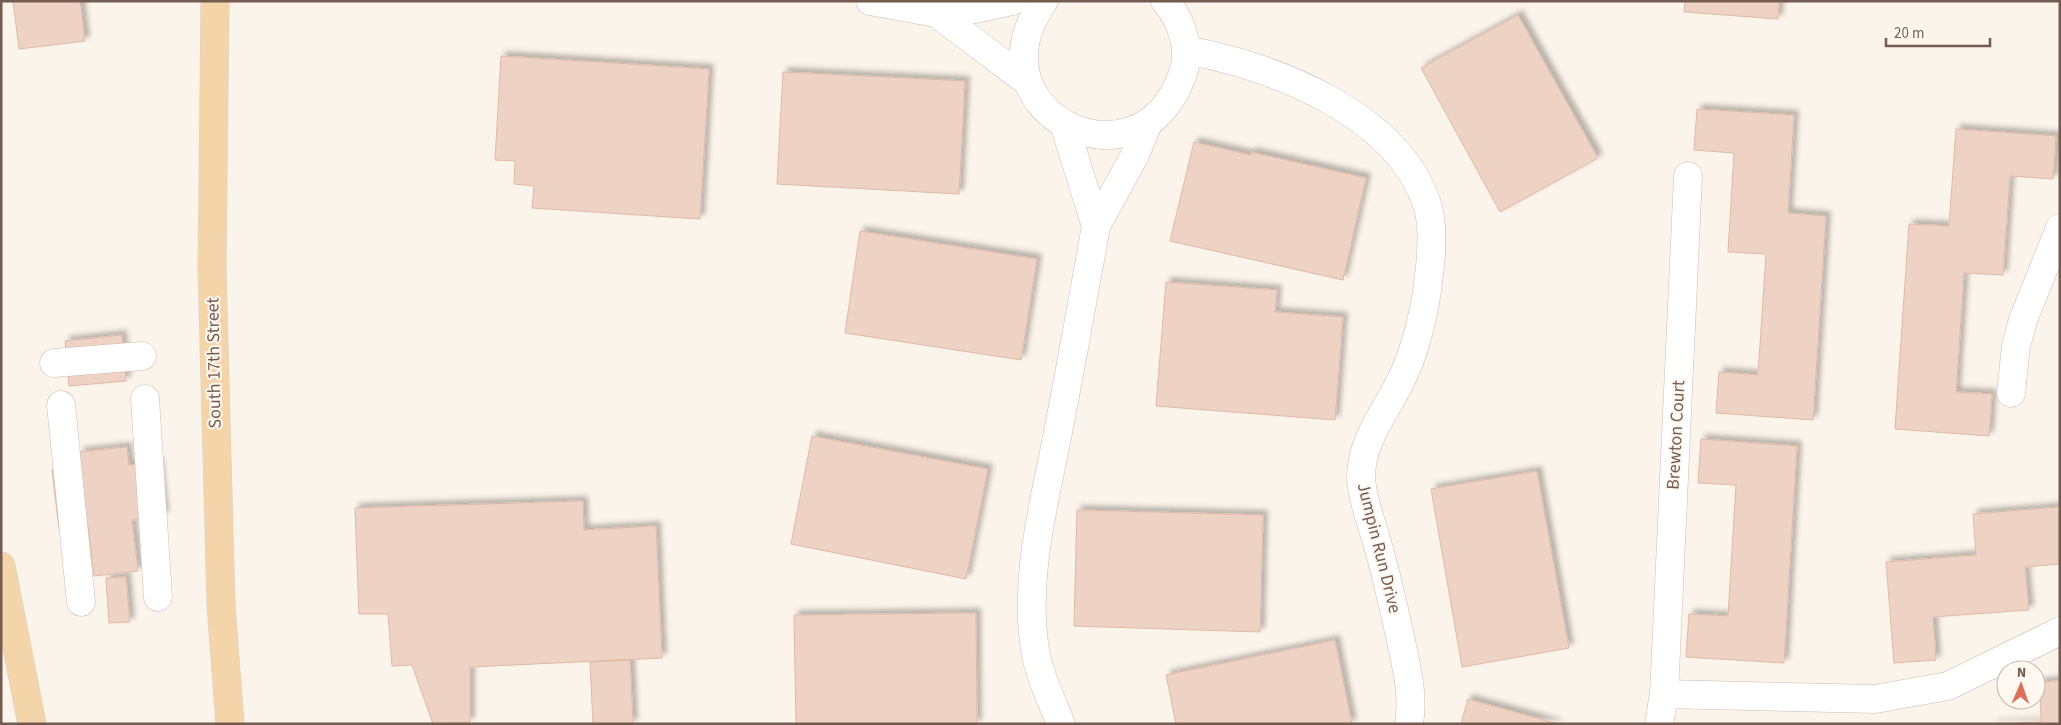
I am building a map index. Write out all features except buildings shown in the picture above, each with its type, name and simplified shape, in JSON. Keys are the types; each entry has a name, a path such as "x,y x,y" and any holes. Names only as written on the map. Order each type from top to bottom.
{"main road":[{"name":"South 17th Street","path":"215,1 212,278 221,605 230,724"},
{"path":"1,566 32,724"}],"street":[{"path":"870,1 936,13 975,9 1012,1"},
{"path":"1044,1 1032,18 1025,38 1023,58 1028,82 1036,98 1050,114 1064,124 1087,134 1108,135 1129,132 1148,123 1164,109 1177,92 1184,72 1186,50 1182,29 1173,10 1165,1"},
{"path":"936,13 1028,82"},
{"name":"Jumpin Run Drive","path":"1186,50 1222,57 1273,73 1350,113 1377,132 1406,161 1420,186 1428,206 1432,234 1429,272 1416,341 1400,383 1378,418 1369,440 1361,476 1366,504 1389,586 1408,671 1410,696 1409,724"},
{"path":"1061,724 1036,657 1032,614 1035,558 1096,226 1135,155 1148,123"},
{"path":"1064,124 1096,226"},
{"name":"Brewton Court","path":"1659,724 1664,694 1688,176"},
{"path":"2011,393 2016,346 2023,320 2060,228"},
{"path":"54,364 142,356"},
{"path":"145,399 158,597"},
{"path":"61,405 81,602"},
{"path":"1664,694 1875,699 1948,686 2060,631"}]}
